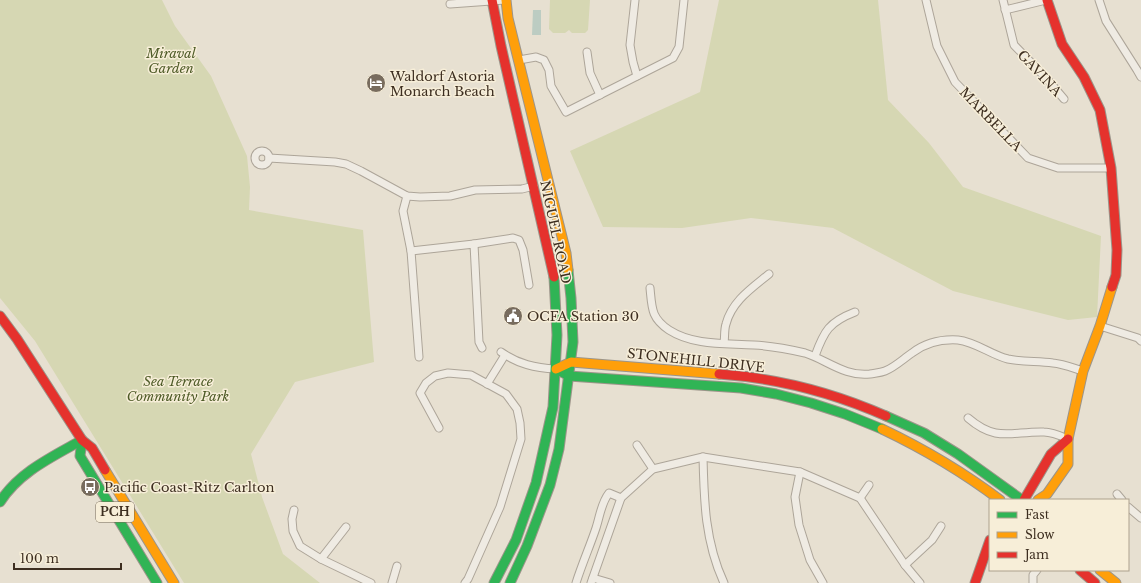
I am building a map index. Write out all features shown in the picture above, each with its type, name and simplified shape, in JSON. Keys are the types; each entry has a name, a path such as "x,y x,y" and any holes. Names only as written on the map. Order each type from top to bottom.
{"main road":[{"name":"NIGUEL ROAD","path":"506,0 508,18 566,253 572,306 573,342 559,450 550,485 528,546 510,583"},
{"path":"1040,499 1047,494 1068,464 1068,439 1082,371 1100,326 1116,275 1117,250 1111,168 1100,110 1084,77 1062,44 1047,0"},
{"name":"NIGUEL ROAD","path":"492,1 504,61 555,282 557,335 553,407 536,483 516,540 494,583"},
{"name":"PCH","path":"0,316 82,440 92,448 174,583"},
{"name":"STONEHILL DRIVE","path":"556,369 571,362 750,376 821,392 870,409 924,433 958,454 1022,499"},
{"name":"STONEHILL DRIVE","path":"556,369 569,376 741,388 795,399 859,419 927,451 963,473 999,499"},
{"path":"1024,499 1051,454 1068,439"},
{"path":"1,497 20,477 82,440"},
{"name":"PCH","path":"82,440 80,456 157,583"},
{"path":"975,583 988,549"},
{"path":"1081,571 1095,583"},
{"path":"1101,571 1116,583"}],"street":[{"path":"450,4 506,0"},
{"path":"635,0 630,45 637,76"},
{"path":"519,60 536,57 544,60 549,70 551,86 566,112 673,58 679,47 684,0"},
{"name":"MARBELLA","path":"926,0 937,46 956,82 1028,158 1058,168 1111,168"},
{"name":"GAVINA","path":"1003,0 1014,45 1064,99"},
{"path":"1005,10 1047,0"},
{"path":"1099,0 1106,21 1141,77"},
{"path":"587,52 590,73 600,95"},
{"path":"269,158 346,164 407,196 439,197 462,194 475,190 522,189 534,186"},
{"path":"407,196 404,211 411,251 419,357"},
{"path":"411,251 513,238 519,240 522,245 529,285"},
{"path":"474,244 479,342 482,348"},
{"path":"724,343 726,324 732,308 744,295 769,274"},
{"path":"650,288 653,312 659,322 669,330 684,338 700,342 779,347 815,356 850,373 868,374 884,372 914,352 928,344 940,340 958,340 974,344 1006,359 1055,363 1082,371"},
{"path":"815,356 821,338 830,326 842,317 855,312"},
{"path":"1100,326 1138,338 1141,341"},
{"name":"STONEHILL DRIVE","path":"487,384 503,354 514,361 523,364 556,369"},
{"path":"439,428 420,393 426,383 435,376 448,373 471,375 506,394 517,409 520,423 521,439 500,508 468,579 464,583"},
{"path":"968,418 979,428 995,433 1012,435 1045,432 1068,439"},
{"path":"637,445 653,469"},
{"path":"703,457 704,506 709,541 724,583"},
{"path":"610,583 592,581 622,498 653,469 703,457 800,472 860,498 905,565 920,583"},
{"path":"800,472 795,497 799,525 810,560 823,583"},
{"path":"860,498 869,485"},
{"path":"576,583 596,529 604,500 609,494 622,498"},
{"path":"1117,494 1121,499"},
{"path":"1129,508 1141,518"},
{"path":"294,510 292,520 293,531 300,546 321,559 371,583"},
{"path":"905,565 932,540 940,526"},
{"path":"321,559 346,527"},
{"path":"392,583 397,566"},
{"path":"1033,583 1033,575 1036,571"}],"green space":[{"path":"0,0 162,0 175,26 211,76 247,156 250,187 249,210 363,230 374,362 295,382 251,454 262,497 283,554 320,583 184,583 35,341 0,298"},
{"path":"550,0 590,0 588,30 585,33 572,33 569,30 565,33 553,33 549,29"},
{"path":"719,0 878,0 888,100 929,143 963,187 1101,236 1097,317 1068,320 953,291 833,228 751,218 682,228 603,227 570,151 700,92"}],"shaded area":[{"path":"533,10 541,10 541,35 532,35"}],"traffic: fast":[{"path":"510,583 527,546 550,485 559,449 573,342 568,270"},
{"path":"494,583 516,540 536,483 553,407 557,335 554,277"},
{"path":"556,369 569,376 741,388 776,394 845,414 882,429"},
{"path":"886,416 924,433 958,454 1021,499"},
{"path":"0,502 8,491 26,474 48,459 82,440"},
{"path":"82,440 80,456 157,583"}],"traffic: slow":[{"path":"506,0 508,18 566,253 568,270"},
{"path":"1040,499 1047,494 1068,464 1068,439 1083,371 1100,326 1112,287"},
{"path":"556,369 571,362 719,374"},
{"path":"882,429 943,462 999,499"},
{"path":"105,470 174,583"},
{"path":"1101,571 1116,583"}],"traffic: jam":[{"path":"492,0 501,46 554,277"},
{"path":"1047,0 1062,44 1084,77 1100,110 1111,168 1117,250 1116,275 1112,287"},
{"path":"0,316 17,339 82,440 92,448 105,470"},
{"path":"719,374 762,379 804,388 846,400 886,416"},
{"path":"1025,499 1051,454 1068,439"},
{"path":"975,583 989,543"},
{"path":"1081,571 1095,583"}],"place":[{"name":"Waldorf Astoria Monarch Beach","path":"376,83"},
{"name":"OCFA Station 30","path":"513,316"},
{"name":"Pacific Coast-Ritz Carlton","path":"90,487"}],"park label":[{"name":"Miraval Garden","path":"171,60"},
{"name":"Sea Terrace Community Park","path":"178,388"}]}
